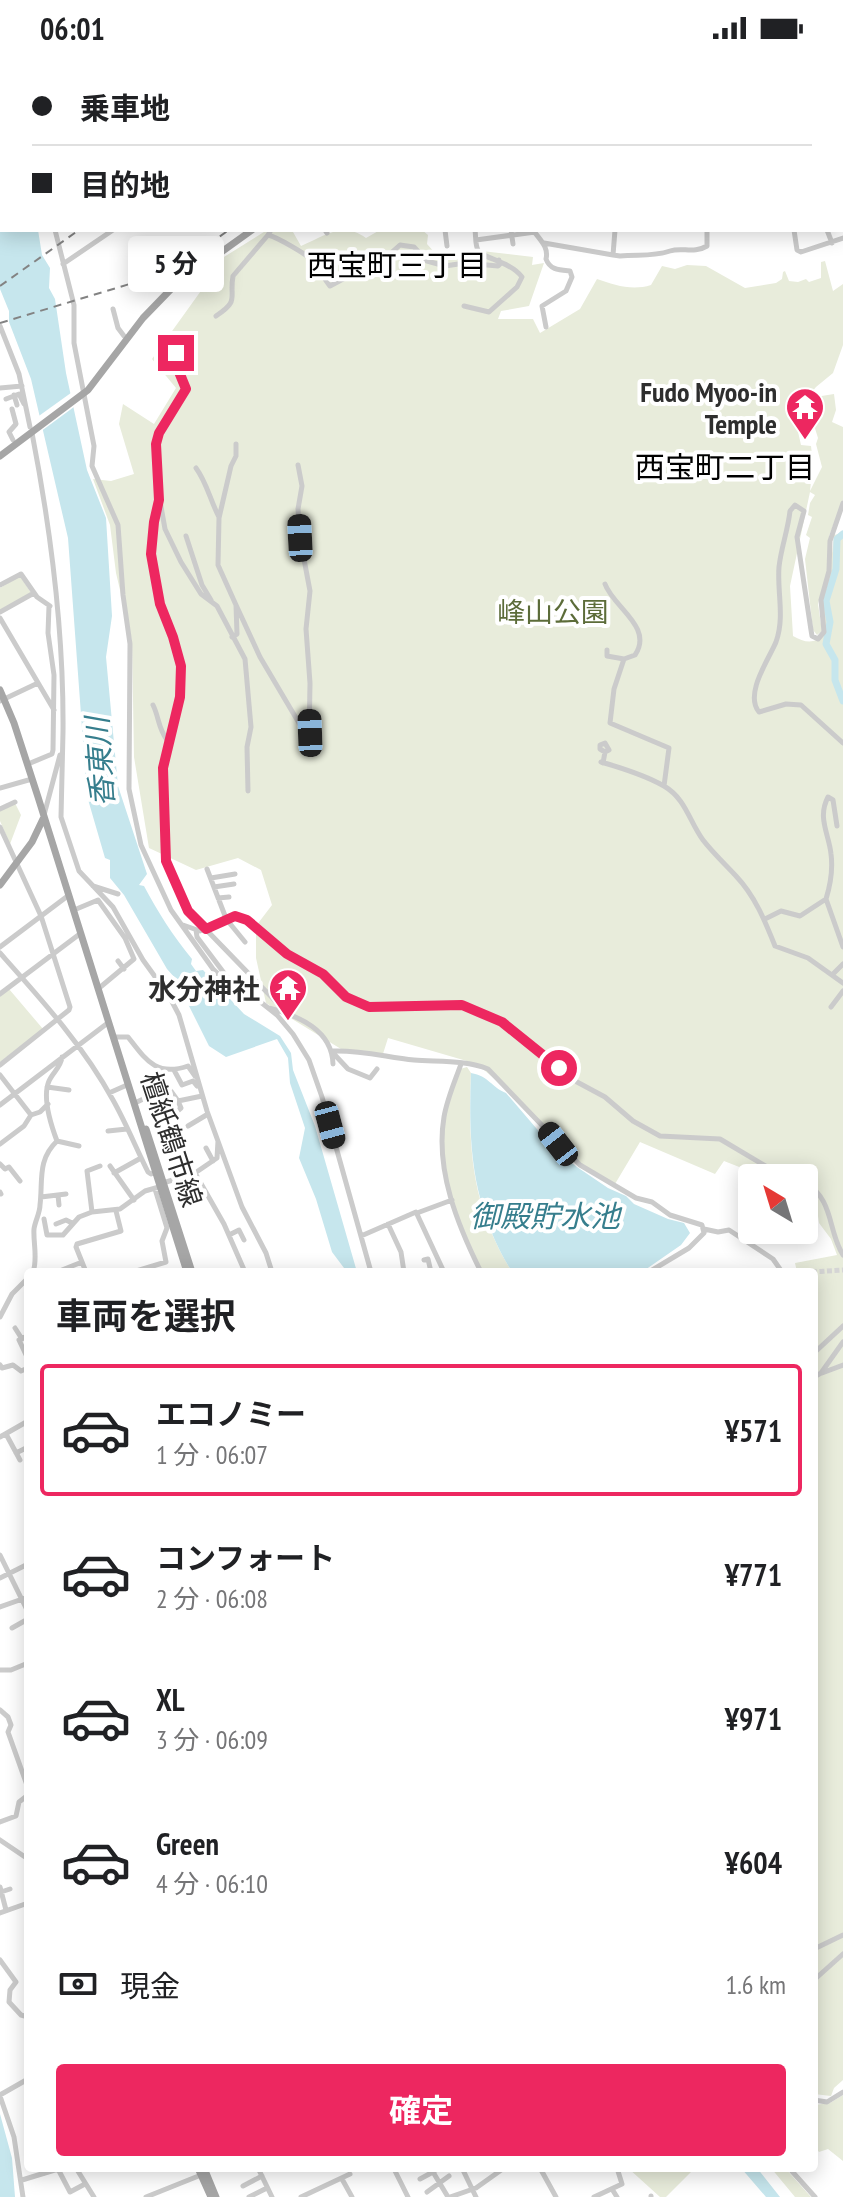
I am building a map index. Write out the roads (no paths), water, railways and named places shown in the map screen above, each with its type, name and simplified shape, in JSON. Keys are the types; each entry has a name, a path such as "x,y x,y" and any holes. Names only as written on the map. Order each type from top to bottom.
{"main road":[{"path":"82,393 150,303 172,282 240,232"},
{"path":"0,456 82,393 164,295 199,266 249,232"},
{"path":"0,450 32,429"},
{"name":"檀紙鶴市線","path":"0,690 32,779 127,1085 157,1171"},
{"path":"0,885 40,829 44,817"},
{"name":"檀紙鶴市線","path":"109,1022 137,1102 169,1227 187,1268"},
{"name":"檀紙鶴市線","path":"159,1186 188,1268"},
{"path":"205,2172 213,2197"}],"street":[{"path":"55,232 74,305 73,333 94,446 92,466 116,518 122,551 123,595 130,644 132,703 128,754 131,800 143,852 159,889 213,969 235,988 253,996 268,1008 293,1034 317,1079 370,1268"},
{"path":"63,264 110,232"},
{"path":"216,316 231,306 234,300 233,276 269,232 311,259 330,286 345,278 353,258 362,256 371,262 382,261 400,245 414,247 427,261 445,266 465,263 498,266 499,260"},
{"path":"445,232 447,246"},
{"path":"464,306 489,312 517,287 522,277 516,268 481,255 475,232"},
{"path":"476,240 511,232 513,244"},
{"path":"535,232 543,243 549,265 557,270 570,271 572,277 566,291 542,306 546,327"},
{"path":"613,255 615,232"},
{"path":"543,243 613,255 664,255 671,250 697,251 707,246 707,232"},
{"path":"794,232 799,252 843,238"},
{"path":"828,232 832,243"},
{"path":"113,309 118,328 124,336"},
{"path":"0,326 22,386 49,535 57,605 63,732 61,817 79,871 107,898 143,960 169,996 186,1033 202,1096 242,1207 271,1268"},
{"path":"166,368 176,353 175,362 186,389 159,433 156,444 159,500 169,539 194,584 217,606 248,669 251,727 247,747 248,791"},
{"path":"0,388 22,386"},
{"path":"6,399 19,394 27,408"},
{"path":"13,440 9,432 16,424 14,395"},
{"path":"236,444 236,456 219,518 218,565 260,657 309,740 310,683 306,629 310,591 300,538 298,509 302,486 298,465"},
{"path":"196,468 206,481 208,497 219,518"},
{"path":"159,500 151,554 160,604 181,666 180,697 163,768 166,861 188,911 287,1013 322,1034 348,1069 370,1078 377,1069"},
{"path":"843,503 830,541 829,571 821,600 824,632 818,639 812,636 797,537 804,511 795,505 790,511 779,567 781,622 775,643 760,672 754,699 754,707 759,712 786,704 801,705 843,743"},
{"path":"186,536 211,601"},
{"path":"0,585 21,574 34,593 49,606 54,711 52,754 27,764"},
{"path":"605,584 610,597 630,617 637,631 639,650 632,658 624,659 607,656 607,650"},
{"path":"0,612 34,593"},
{"path":"49,606 57,605"},
{"path":"232,637 237,634 236,605"},
{"path":"0,618 54,711"},
{"path":"624,659 614,689 610,723 669,748 664,786"},
{"path":"2,700 38,683"},
{"path":"153,705 157,724 167,741"},
{"path":"44,817 63,732"},
{"path":"605,752 602,762 664,786 689,812 698,833 737,877 765,919 777,948 795,951 843,983"},
{"path":"0,788 32,779"},
{"path":"765,919 781,911 800,916 826,899 831,885 832,859 824,826 823,806 828,797 833,800 837,826"},
{"path":"0,809 15,802"},
{"path":"0,827 4,844 41,916 70,1007 0,1065"},
{"path":"207,869 227,920 245,942"},
{"path":"211,878 235,874"},
{"path":"150,879 159,889"},
{"path":"214,887 234,884"},
{"path":"92,886 118,894"},
{"path":"69,895 0,950 58,1019 109,1093 148,1172 157,1171"},
{"path":"218,898 229,897"},
{"path":"826,899 843,947"},
{"path":"74,910 98,900 125,938 134,959 98,989"},
{"path":"182,925 196,930 206,929 240,916 272,943 323,974 346,997 369,1007 462,1005 489,1015 577,1082 605,1097 633,1121 660,1136 720,1139 762,1164"},
{"path":"196,930 197,937 235,988"},
{"path":"0,994 81,933"},
{"path":"118,961 124,969"},
{"path":"833,974 843,964"},
{"path":"831,1007 843,991"},
{"path":"268,1008 287,1013"},
{"path":"0,1105 109,1022"},
{"path":"116,1037 128,1037 148,1060 160,1068 174,1070 189,1066 198,1081"},
{"path":"333,1052 359,1051 482,1066 539,1120 570,1157 592,1174 704,1229 718,1232 729,1230 768,1255 779,1268"},
{"path":"333,1052 333,1064"},
{"path":"57,1141 47,1087 62,1063 62,1057"},
{"path":"461,1064 447,1104 442,1135 452,1200 465,1240 479,1268"},
{"path":"174,1070 182,1085 193,1081 200,1089"},
{"path":"0,1075 31,1115"},
{"path":"109,1093 127,1085"},
{"path":"47,1087 69,1090"},
{"path":"137,1102 168,1087 181,1108 174,1114 177,1119"},
{"path":"178,1101 202,1096"},
{"path":"0,1144 24,1126 31,1115 48,1104"},
{"path":"188,1126 208,1114"},
{"path":"108,1131 127,1129"},
{"path":"44,1219 50,1236 67,1234 79,1217 92,1212 116,1211 145,1191 195,1173 219,1155 219,1139"},
{"path":"57,1141 79,1146"},
{"path":"34,1268 34,1225 41,1197 39,1183 49,1150 57,1141"},
{"path":"206,1148 213,1161"},
{"path":"114,1173 141,1158"},
{"path":"92,1212 87,1171 100,1166"},
{"path":"110,1166 134,1200"},
{"path":"1,1169 9,1167 20,1181"},
{"path":"195,1173 243,1268"},
{"path":"41,1197 66,1194"},
{"path":"818,1194 833,1221 836,1244 843,1255"},
{"path":"58,1195 59,1205"},
{"path":"361,1236 452,1200"},
{"path":"83,1268 77,1244 121,1231 116,1211"},
{"path":"417,1213 442,1268"},
{"path":"56,1224 66,1220 72,1223"},
{"path":"388,1224 401,1252 403,1268"},
{"path":"146,1268 166,1262 162,1241 169,1227"},
{"path":"655,1268 697,1242 704,1229"},
{"path":"229,1235 239,1230 244,1240"},
{"path":"424,1260 428,1259 430,1268"},
{"path":"67,1268 82,1262"},
{"path":"0,1317 12,1294 24,1282"},
{"path":"818,1349 843,1326"},
{"path":"15,1328 24,1338"},
{"path":"821,1373 843,1342"},
{"path":"0,1365 2,1368 13,1365 24,1370"},
{"path":"818,1375 843,1365"},
{"path":"20,1460 3,1435 24,1424"},
{"path":"16,1453 24,1449"},
{"path":"0,1555 24,1596"},
{"path":"0,1578 24,1566"},
{"path":"0,1607 24,1598"},
{"path":"12,1628 24,1621"},
{"path":"0,1670 24,1665"},
{"path":"0,1710 11,1725 8,1732 24,1777"},
{"path":"0,1822 16,1816 19,1802 24,1798"},
{"path":"0,1840 24,1856"},
{"path":"10,1889 1,1889 3,1912 24,1904"},
{"path":"818,1947 843,1935"},
{"path":"818,1976 843,1954"},
{"path":"0,1960 16,1982 10,1990 9,2002 24,2016"},
{"path":"23,2197 14,2137 0,2096 24,2081"},
{"path":"818,2101 827,2102 843,2092"},
{"path":"22,2180 48,2172"},
{"path":"60,2172 70,2192 85,2184"},
{"path":"78,2172 94,2197"},
{"path":"146,2197 200,2172"},
{"path":"258,2172 272,2197"},
{"path":"396,2172 408,2197"},
{"path":"420,2179 432,2172"},
{"path":"438,2172 440,2184 449,2197 462,2195 498,2172"},
{"path":"464,2172 476,2197"},
{"path":"542,2172 556,2197"},
{"path":"594,2197 623,2182 618,2172"},
{"path":"793,2172 815,2197"},
{"path":"301,2197 350,2174"},
{"path":"243,2186 262,2176"},
{"path":"427,2192 449,2176"},
{"path":"342,2179 352,2197"},
{"path":"249,2197 267,2188"},
{"path":"612,2189 617,2197"}],"water":[{"name":"香東川","path":"0,232 38,232 42,255 50,268 49,288 55,299 66,373 87,470 106,518 112,616 106,657 118,786 147,874 139,885 144,886 166,924 192,959 191,964 196,971 203,970 244,1014 280,1036 291,1053 293,1070 315,1126 356,1268 344,1268 332,1252 316,1199 299,1158 305,1128 290,1083 288,1058 277,1039 226,1057 209,1046 175,978 124,895 110,878 110,860 105,858 87,796 68,538 31,379 0,289"},
{"name":"御殿貯水池","path":"471,1073 506,1093 554,1149 577,1167 634,1204 684,1223 690,1233 681,1245 648,1268 510,1268 488,1224 481,1200 475,1176"},
{"path":"0,2114 12,2158 15,2197 0,2197"},
{"path":"744,2172 760,2172 780,2197 766,2197"}],"waterway":[{"path":"843,534 837,539 836,569 826,601 830,622 826,644 835,660 835,680 843,701"}],"tunnel":[{"path":"818,1272 843,1270"}],"railway":[{"path":"0,286 76,232"},
{"path":"0,323 143,280 187,259 226,232"}],"place":[{"name":"Fudo Myoo-in Temple","path":"805,441"},
{"name":"水分神社","path":"288,1022"}],"district":[{"name":"西宝町三丁目","path":"397,264"},
{"name":"西宝町二丁目","path":"725,466"}],"park label":[{"name":"峰山公園","path":"553,611"}]}
